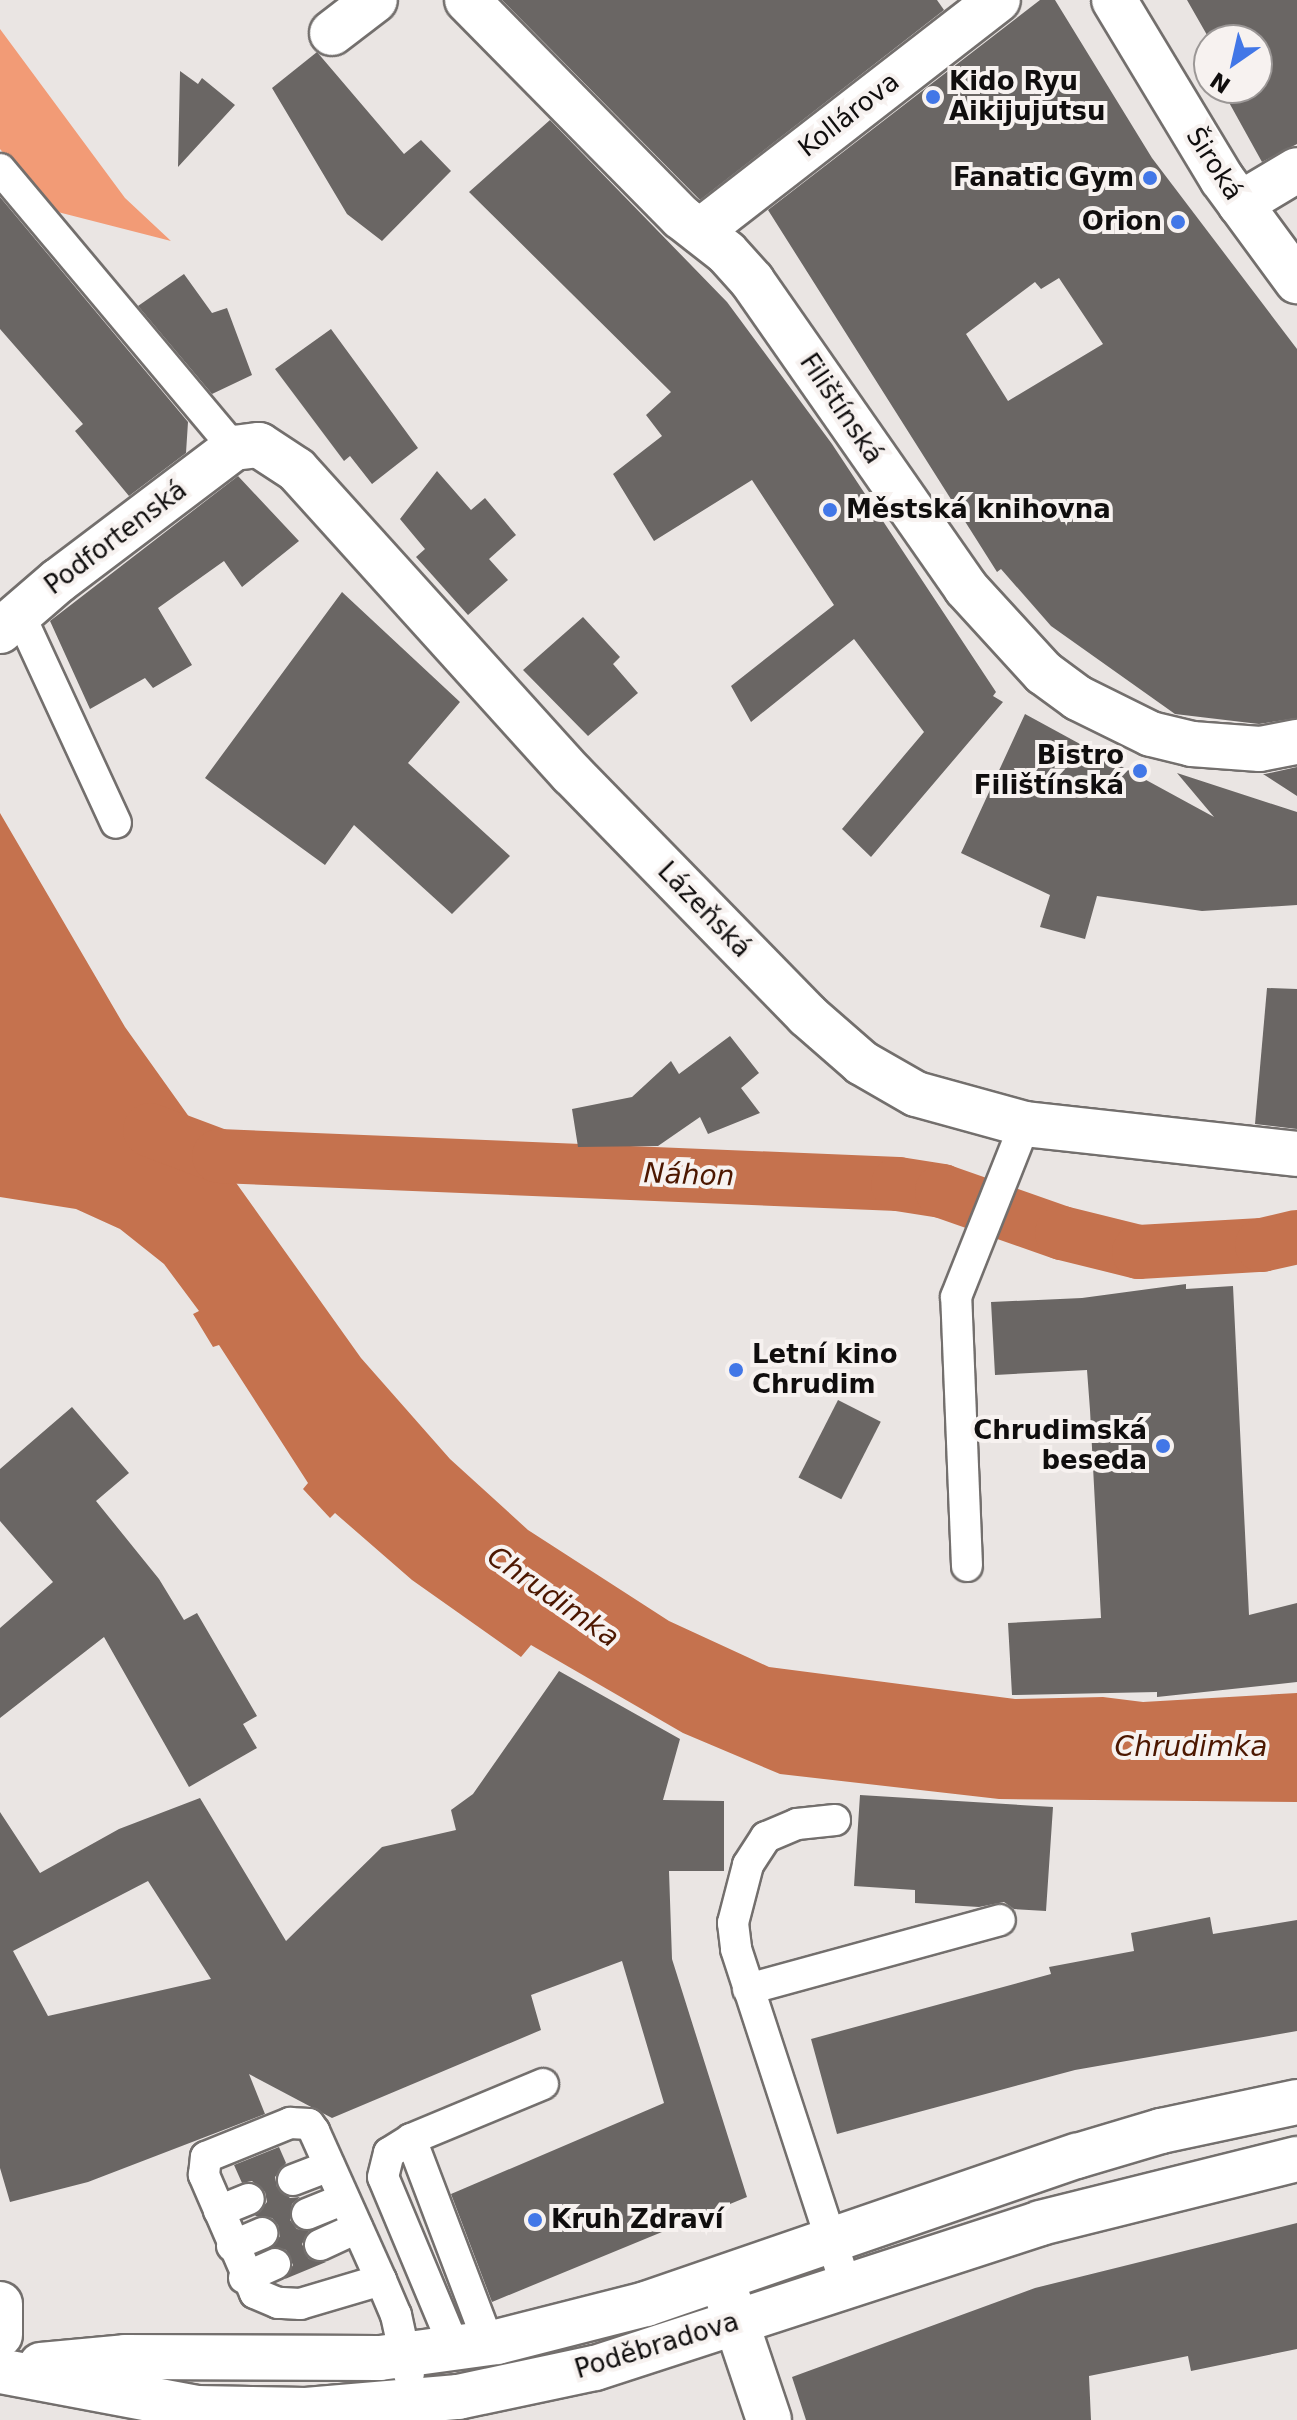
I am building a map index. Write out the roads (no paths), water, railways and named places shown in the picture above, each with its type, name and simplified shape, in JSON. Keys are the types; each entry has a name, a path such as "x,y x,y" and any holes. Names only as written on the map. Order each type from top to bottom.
{"street":[{"path":"332,33 375,0"},
{"name":"Filištínská","path":"467,0 752,281 966,588 1044,673 1078,698 1151,734 1248,748 1297,742"},
{"name":"Kollárova","path":"700,231 998,0"},
{"name":"Široká","path":"1114,0 1240,204 1297,281"},
{"path":"1240,204 1297,170"},
{"name":"Lázeňská","path":"234,448 259,445 297,470 572,774 807,1015 862,1063 916,1094 1025,1124 1297,1154"},
{"name":"Podfortenská","path":"10,622 234,448"},
{"name":"Poděbradova","path":"0,2370 125,2357 287,2361 407,2356 472,2346 631,2308 1147,2135 1297,2102"},
{"name":"Poděbradova","path":"0,2370 197,2408 412,2404 595,2368 1130,2197 1297,2159"},
{"path":"721,2278 769,2420"},
{"path":"0,2304 0,2335"}],"lane":[{"path":"0,169 234,448"},
{"path":"10,622 116,823"},
{"path":"967,1566 956,1297 1025,1124"},
{"path":"835,1820 781,1828 756,1850 733,1923 748,1989 846,2286"},
{"path":"748,1989 1000,1920"},
{"path":"472,2346 411,2139 543,2084"},
{"path":"381,2280 290,2304 262,2297 244,2278 203,2169 210,2154 303,2121 314,2131 381,2280 407,2356 412,2404"},
{"path":"293,2180 329,2166"},
{"path":"219,2211 249,2199"},
{"path":"307,2214 344,2199"},
{"path":"320,2245 357,2228"},
{"path":"232,2246 262,2233"},
{"path":"244,2278 275,2264"}],"water":[{"name":"Chrudimka","path":"0,813 125,1027 361,1358 450,1459 528,1530 669,1621 769,1667 1015,1699 1103,1697 1143,1702 1297,1693 1297,1802 999,1799 780,1774 683,1733 531,1645 521,1657 412,1580 335,1513 330,1518 303,1489 308,1483 219,1345 213,1347 193,1314 199,1311 164,1264 120,1229 76,1209 0,1197"}],"waterway":[{"name":"Náhon","path":"150,1130 219,1156 898,1184 942,1191 1062,1233 1139,1252 1262,1245 1297,1237"}],"place":[{"name":"Kido Ryu Aikijujutsu","path":"933,97"},
{"name":"Fanatic Gym","path":"1150,178"},
{"name":"Orion","path":"1178,222"},
{"name":"Městská knihovna","path":"830,510"},
{"name":"Bistro Filištínská","path":"1140,771"},
{"name":"Letní kino Chrudim","path":"736,1370"},
{"name":"Chrudimská beseda","path":"1163,1446"},
{"name":"Kruh Zdraví","path":"535,2220"}]}
